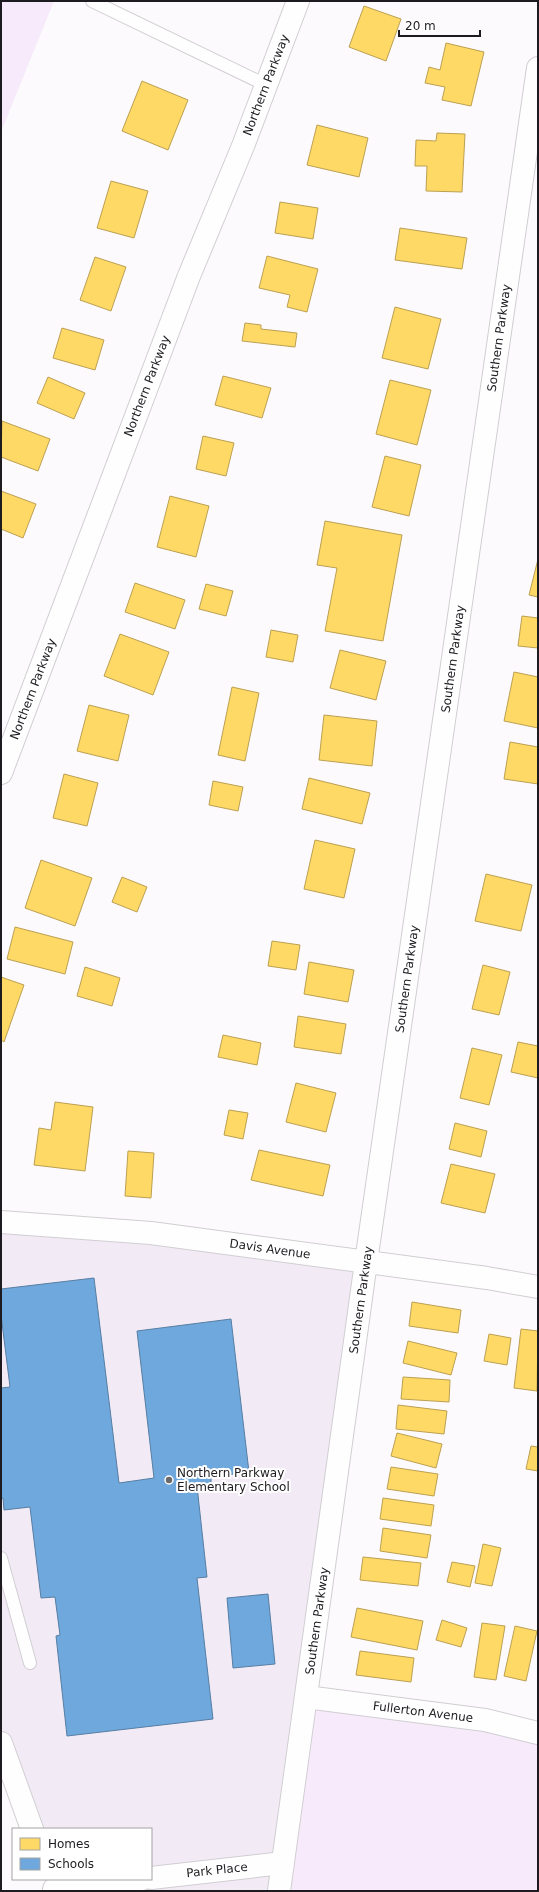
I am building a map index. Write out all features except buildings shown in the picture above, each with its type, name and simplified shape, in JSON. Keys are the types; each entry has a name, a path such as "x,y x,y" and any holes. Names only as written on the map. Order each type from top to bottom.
{"street":[{"name":"Northern Parkway","path":"1,772 189,276 266,85 298,1"},
{"name":"Southern Parkway","path":"279,1891 366,1262 538,68"},
{"name":"Davis Avenue","path":"1,1222 151,1233 488,1278 538,1287"},
{"name":"Fullerton Avenue","path":"306,1697 485,1720 538,1733"},
{"path":"1,1743 32,1828"},
{"name":"Park Place","path":"152,1878 283,1863"},
{"path":"53,1886 129,1880"}],"lane":[{"path":"92,1 266,85"},
{"path":"1,1558 30,1663"}],"shaded area":[{"path":"1,1 54,1 1,132"},
{"name":"Northern Parkway Elementary School","path":"1,1222 366,1262 279,1891 55,1891 152,1880 152,1828 32,1828 1,1743"},
{"path":"306,1697 538,1733 538,1891 279,1891"}],"place":[{"name":"Northern Parkway Elementary School","path":"169,1480"}]}
